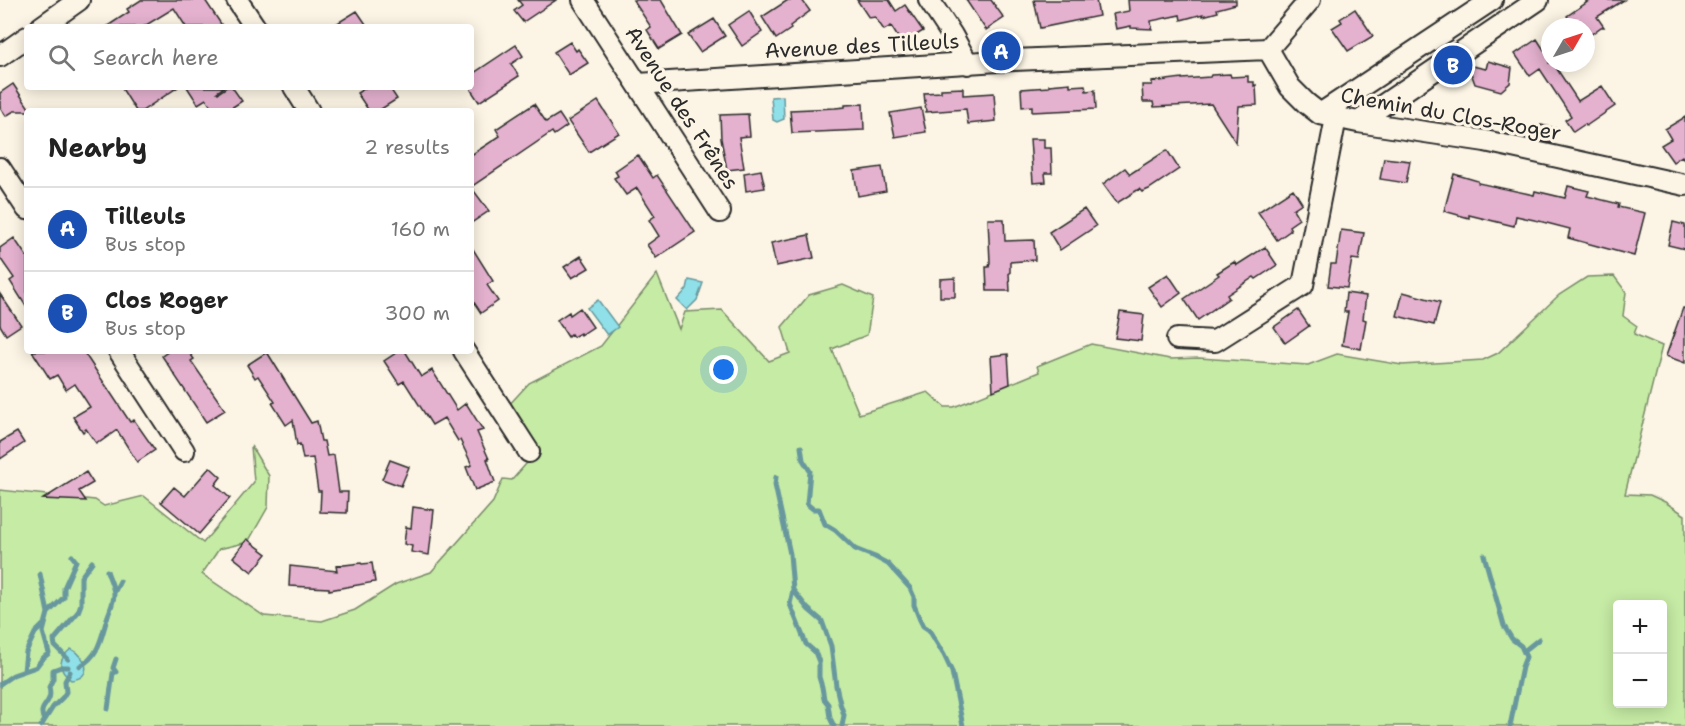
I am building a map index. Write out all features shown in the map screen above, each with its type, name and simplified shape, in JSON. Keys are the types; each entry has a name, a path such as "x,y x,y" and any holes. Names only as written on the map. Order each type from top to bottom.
{"street":[{"path":"45,24 80,0"},
{"path":"237,0 253,24"},
{"name":"Avenue des Frênes","path":"583,0 720,212"},
{"path":"929,0 968,64"},
{"path":"1268,49 1310,0"},
{"path":"1177,339 1215,341 1303,285 1328,116 1492,0"},
{"path":"1358,122 1538,0"},
{"path":"0,56 24,39"},
{"name":"Avenue des Tilleuls","path":"638,84 1268,49"},
{"name":"Chemin du Clos-Roger","path":"1268,49 1290,87 1306,103 1328,116 1485,141 1685,185"},
{"path":"296,90 307,108"},
{"path":"0,168 24,204"},
{"path":"122,354 184,451"},
{"path":"466,354 529,452"}],"green space":[{"path":"657,274 679,329 685,312 722,310 769,361 790,353 782,327 809,295 843,285 873,298 867,335 832,349 859,414 928,392 945,407 954,407 1039,372 1037,366 1091,344 1170,359 1199,358 1308,365 1337,354 1402,365 1483,360 1498,353 1559,295 1587,277 1614,276 1626,292 1623,316 1637,326 1634,334 1662,346 1625,494 1650,495 1685,515 1685,726 0,726 0,490 95,500 104,506 144,496 203,543 254,482 251,446 269,476 268,507 248,542 219,549 202,574 264,616 322,621 355,610 396,584 431,572 493,502 503,479 512,480 540,448 507,407 529,383 601,346"}],"water":[{"path":"783,96 784,119 777,122 773,120 771,97"},
{"path":"689,280 703,283 697,300 687,310 677,300 687,289"},
{"path":"598,300 618,327 607,335 587,308"},
{"path":"71,649 77,652 86,666 83,675 71,680 63,672 61,664"}],"building":[{"path":"141,0 205,0 221,24 184,24 174,8 148,24 111,24 129,12 127,9"},
{"path":"518,0 556,0 523,22 514,11 522,5"},
{"path":"633,0 661,0 682,35 659,49 647,30 651,27"},
{"path":"788,0 802,0 810,11 790,26 791,29 776,39 762,17"},
{"path":"857,0 889,0 896,11 905,5 923,31 902,44 891,26 884,30 875,17 869,18"},
{"path":"966,0 991,0 1004,18 986,30"},
{"path":"1034,0 1096,0 1099,16 1040,28"},
{"path":"1128,0 1236,0 1236,4 1203,16 1203,14 1181,20 1180,15 1151,21 1152,29 1131,28 1131,26 1116,29 1113,14 1129,11"},
{"path":"1624,0 1597,17 1604,27 1595,31 1595,18 1568,18 1567,16 1587,2"},
{"path":"1355,9 1373,36 1348,51 1332,28 1342,22 1340,19"},
{"path":"357,11 366,24 336,24"},
{"path":"749,11 762,32 742,46 728,25"},
{"path":"714,19 725,36 700,52 688,35"},
{"path":"1537,39 1541,45 1541,71 1540,69 1530,76 1515,54"},
{"path":"570,42 588,63 569,75 554,52"},
{"path":"516,45 523,56 511,64 519,76 479,102 471,90 474,90 474,73"},
{"path":"1488,61 1512,68 1510,83 1501,91 1475,84 1468,65 1486,69"},
{"path":"1542,72 1559,72 1578,101 1602,86 1615,106 1573,132 1565,120 1571,116"},
{"path":"1230,74 1231,77 1248,76 1248,82 1254,82 1254,86 1256,85 1257,105 1239,106 1236,143 1211,104 1154,107 1153,102 1143,102 1142,85 1182,78"},
{"path":"1070,83 1070,86 1085,85 1086,91 1095,90 1096,109 1032,112 1032,106 1022,107 1021,89"},
{"path":"13,84 29,108 24,108 24,111 14,111 6,116 0,107 0,93"},
{"path":"963,88 963,95 994,93 996,121 968,124 966,109 926,112 924,93 941,92 941,89"},
{"path":"123,90 174,90 146,108 134,108"},
{"path":"189,90 220,90 218,93 222,90 234,90 242,101 231,108 212,108 206,99 198,104"},
{"path":"362,90 391,90 397,99 383,108 367,108 357,93"},
{"path":"598,101 619,133 589,152 568,121"},
{"path":"534,104 546,122 559,114 567,126 554,135 552,132 474,185 474,153 500,136 496,129"},
{"path":"863,104 864,130 792,133 790,110"},
{"path":"921,108 926,132 895,137 890,113"},
{"path":"748,114 750,136 739,137 744,168 727,170 721,139 720,115"},
{"path":"1685,117 1685,161 1682,156 1673,162 1661,145 1671,139 1665,129"},
{"path":"1541,125 1555,128 1552,143 1537,140"},
{"path":"1030,139 1044,139 1044,148 1051,148 1052,173 1045,173 1046,182 1033,183"},
{"path":"1167,150 1179,169 1149,189 1142,192 1139,189 1117,203 1103,184 1125,168 1130,174"},
{"path":"638,155 653,178 657,175 695,232 656,258 647,245 659,236 649,220 655,216 637,188 626,195 614,178 618,176 615,171"},
{"path":"1384,158 1410,161 1406,183 1380,179"},
{"path":"882,167 886,191 858,196 854,171"},
{"path":"761,170 765,188 746,191 744,173"},
{"path":"1454,174 1478,181 1478,183 1534,195 1535,191 1565,198 1568,186 1589,191 1587,196 1619,204 1618,207 1645,213 1634,256 1568,238 1570,229 1539,221 1516,216 1514,226 1444,211"},
{"path":"1293,189 1302,203 1293,209 1299,219 1289,226 1291,230 1277,240 1258,212"},
{"path":"474,191 489,211 474,221"},
{"path":"1084,209 1096,226 1060,250 1049,232"},
{"path":"988,219 1004,219 1005,241 1034,240 1035,260 1010,262 1010,291 987,291 986,267 989,267 990,262"},
{"path":"1673,222 1685,225 1685,249 1668,245"},
{"path":"1341,230 1364,233 1359,260 1352,259 1347,288 1328,286 1331,264 1336,264"},
{"path":"809,235 814,258 776,266 771,243"},
{"path":"14,238 24,253 24,303 10,281 14,278 0,258 0,248"},
{"path":"1265,247 1277,265 1227,295 1229,298 1198,320 1184,299 1234,262 1237,265"},
{"path":"474,251 493,281 487,285 498,301 481,313 474,302"},
{"path":"581,256 589,268 572,278 564,267"},
{"path":"1168,274 1181,293 1162,307 1148,287"},
{"path":"955,278 955,297 940,297 940,279"},
{"path":"1403,292 1440,302 1434,325 1397,316"},
{"path":"1346,293 1366,296 1363,319 1366,320 1361,349 1342,345 1348,312 1344,312"},
{"path":"0,294 21,325 6,335 0,325"},
{"path":"580,308 593,327 581,335 580,333 573,337 571,334 568,337 557,320"},
{"path":"1683,308 1685,308 1685,363 1666,356"},
{"path":"1298,310 1309,326 1285,343 1274,327"},
{"path":"1120,312 1144,315 1141,341 1115,338"},
{"path":"34,354 85,354 130,422 134,420 155,450 137,462 117,430 96,443 86,429 83,432 73,417 90,407 75,384 66,390 57,375 50,379"},
{"path":"190,354 194,359 191,361 225,410 206,422 162,356"},
{"path":"264,354 268,354 311,423 317,421 327,456 334,455 339,492 348,492 347,513 320,512 321,491 318,491 313,458 303,459 300,444 297,445 293,420 286,425 272,403 275,402 258,376 255,378 247,365"},
{"path":"394,354 407,354 421,377 432,370 457,410 466,403 483,430 477,432 489,459 487,459 495,482 475,490 466,467 472,465 460,440 458,441 444,418 432,425 404,381 399,384 384,361"},
{"path":"1008,354 1010,384 993,391 991,356"},
{"path":"17,432 24,443 0,459 0,442"},
{"path":"390,460 409,467 401,486 382,479"},
{"path":"210,467 221,477 215,485 230,498 199,534 161,502 174,487 185,496"},
{"path":"86,472 93,483 79,491 86,501 43,499"},
{"path":"413,507 434,510 429,555 411,552 412,546 404,544 406,527 411,528"},
{"path":"247,539 267,554 252,572 233,557"},
{"path":"372,563 375,582 329,590 329,588 289,586 290,566 337,571 336,566"}],"waterway":[{"path":"801,447 803,460 810,471 807,504 813,509 819,509 825,524 855,549 888,564 910,588 920,620 929,630 952,672 963,726"},
{"path":"776,477 775,485 790,554 793,590 808,609 822,621 831,646 836,686 844,715 842,726"},
{"path":"1484,555 1504,626 1512,639 1521,646 1526,657 1510,726"},
{"path":"48,613 64,597 64,588 76,561 72,556"},
{"path":"68,659 55,646 54,640 78,612 81,604 81,577 92,562"},
{"path":"80,666 95,653 113,601 114,591 107,571"},
{"path":"0,684 13,675 36,667 49,653 43,632 48,613 40,574"},
{"path":"114,593 120,581"},
{"path":"793,590 790,604 806,644 815,652 819,662 819,677 824,699 828,704 834,726"},
{"path":"24,671 26,652 35,633 44,624"},
{"path":"1524,651 1539,639"},
{"path":"108,709 113,673 116,672 113,668 116,659"},
{"path":"44,720 42,711 49,698 53,670 68,667"},
{"path":"41,726 66,692 65,681 70,672"}],"place":[{"name":"Tilleuls","path":"1001,51"},
{"name":"Clos Roger","path":"1453,65"}]}
